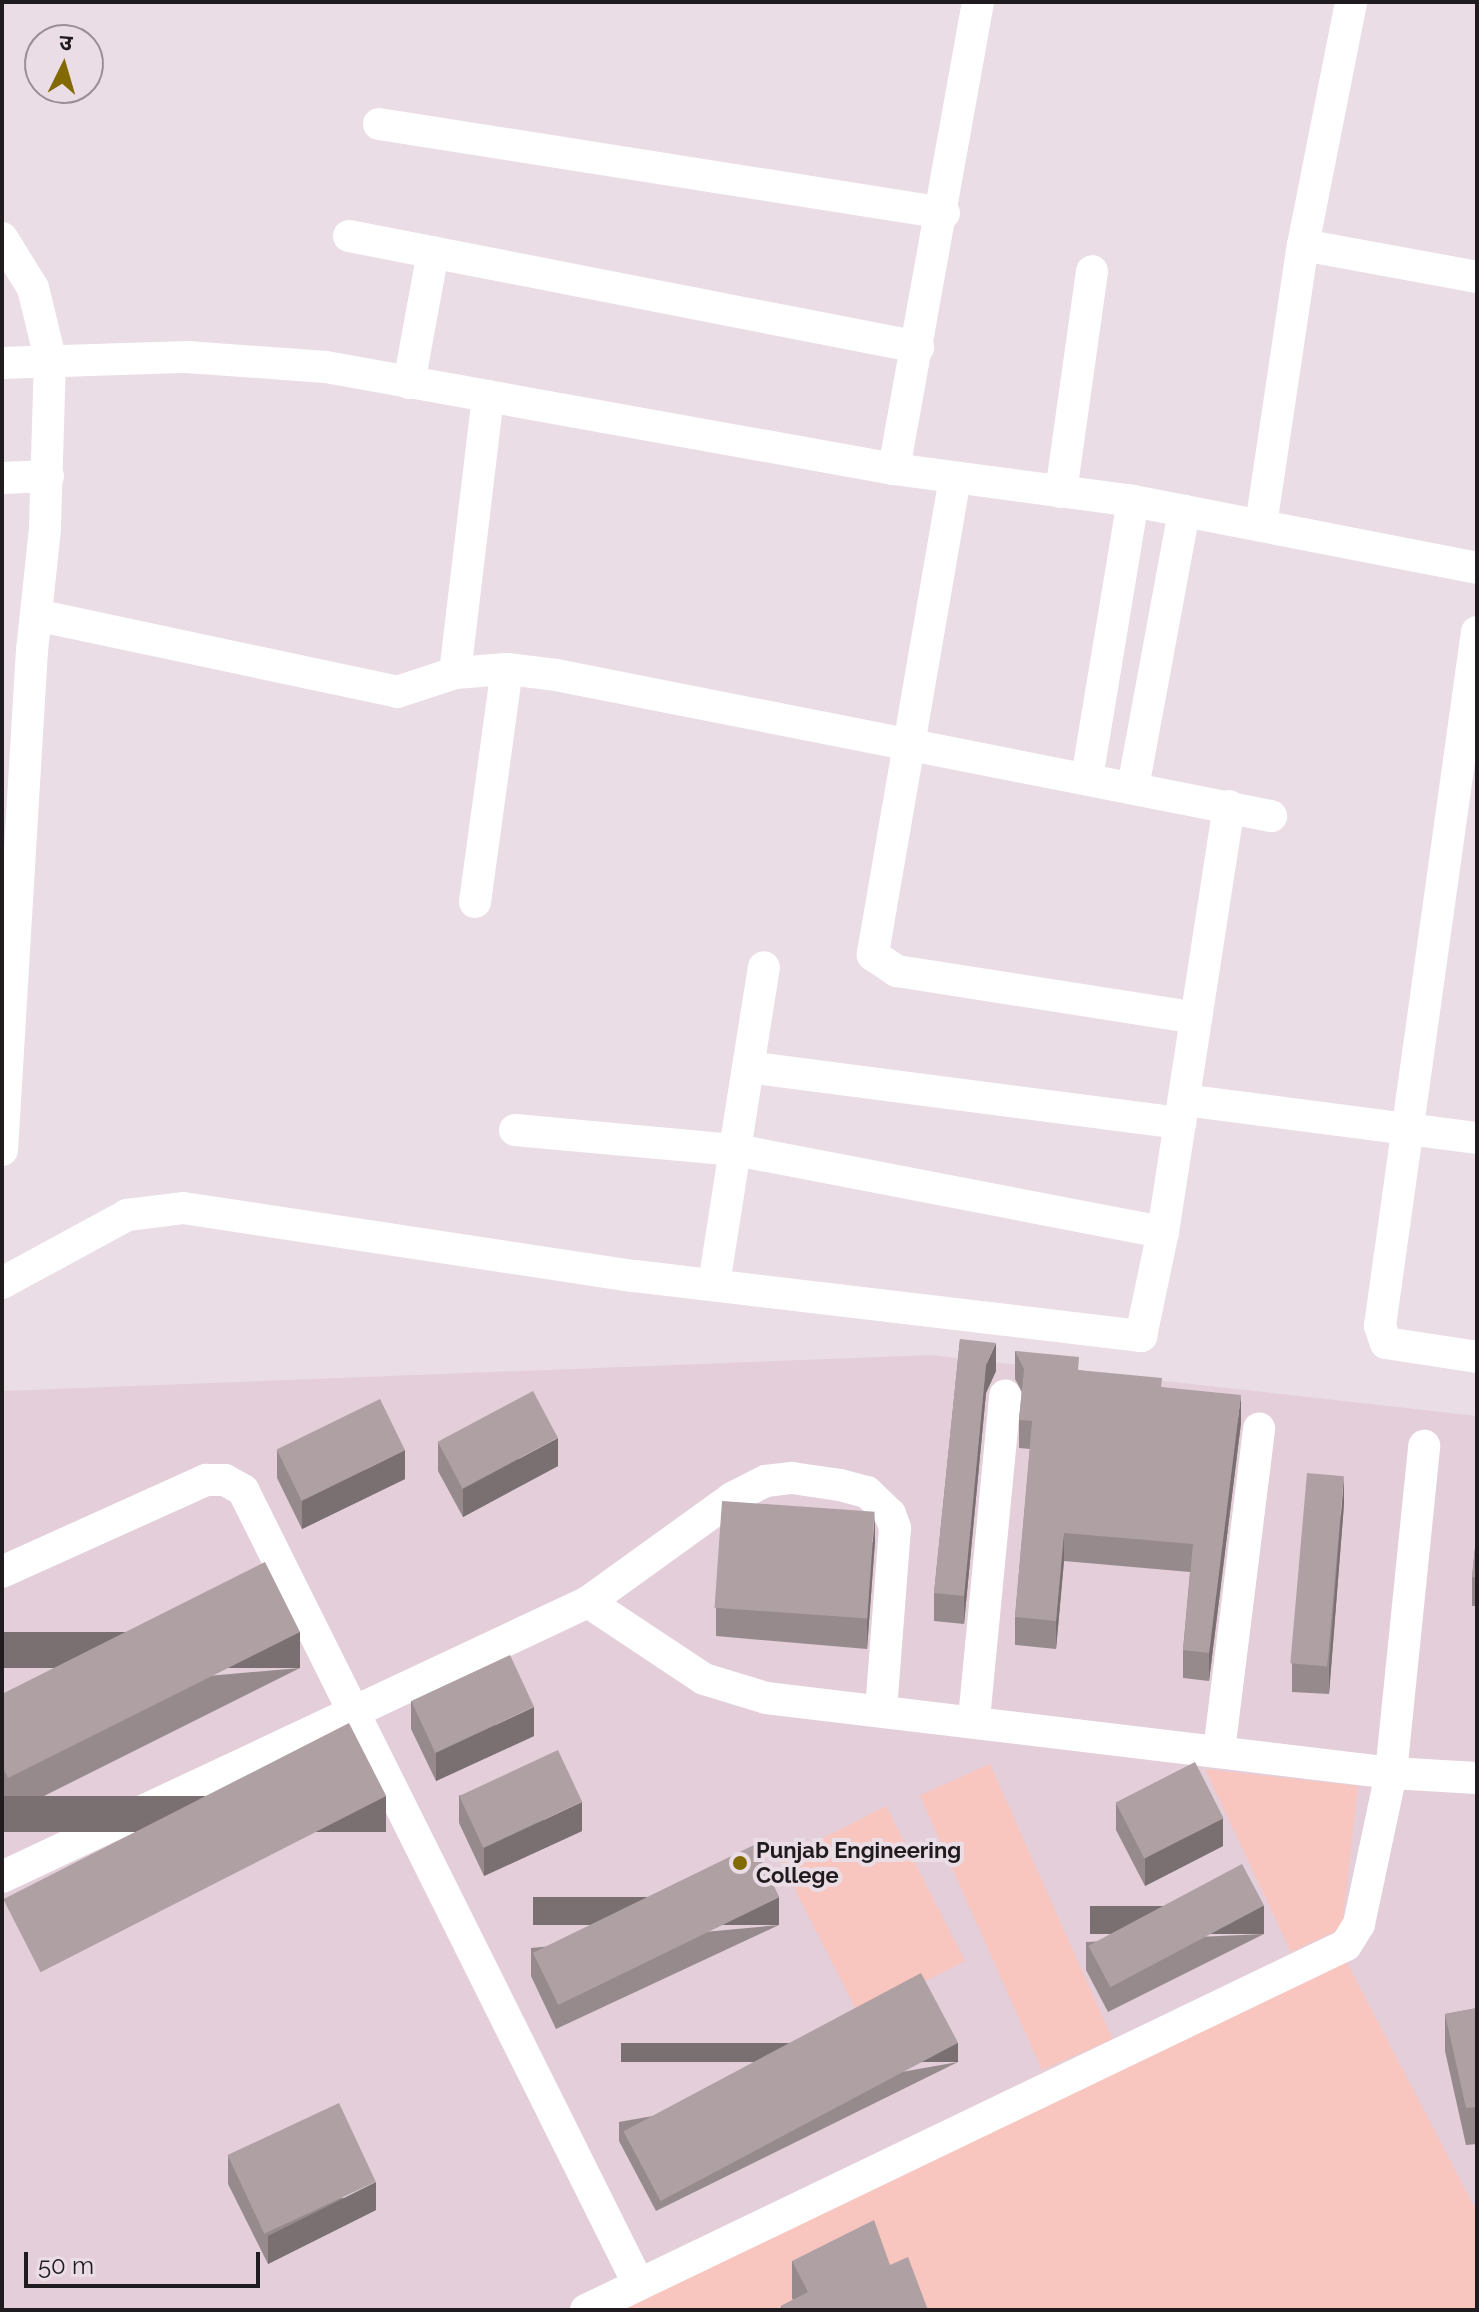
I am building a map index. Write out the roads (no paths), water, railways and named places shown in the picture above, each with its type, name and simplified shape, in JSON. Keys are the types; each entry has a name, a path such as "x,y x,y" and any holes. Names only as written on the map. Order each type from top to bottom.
{"street":[{"path":"894,469 944,213 978,2"},
{"path":"1261,525 1303,245 1351,2"},
{"path":"379,124 944,213"},
{"path":"349,236 918,347"},
{"path":"2,238 33,288 50,358 48,476 36,615 17,649 2,1150"},
{"path":"1303,245 1477,277"},
{"path":"409,383 433,252"},
{"path":"1061,492 1092,271"},
{"path":"2,363 50,358 284,363 488,396 894,469 1133,501 1477,568"},
{"path":"455,673 488,396"},
{"path":"2,478 48,476"},
{"path":"955,478 873,955 882,964 1196,1018"},
{"path":"1087,778 1133,501"},
{"path":"1133,787 1184,511"},
{"path":"36,615 397,692 455,673 507,669 696,700 910,747 1087,778 1271,816"},
{"path":"1477,632 1381,1335 1400,1347 1477,1357"},
{"path":"475,902 507,669"},
{"path":"2,1283 127,1215 183,1208 714,1284 1141,1336 1163,1232 1229,806"},
{"path":"714,1284 764,967"},
{"path":"748,1067 1182,1111 1411,1129 1477,1138"},
{"path":"515,1130 736,1150 1163,1232"},
{"path":"974,1719 1005,1395"},
{"path":"1219,1751 1259,1428"},
{"path":"586,2310 1346,1945 1359,1924 1391,1773 1424,1446"},
{"path":"2,1877 353,1709 588,1602 732,1498 766,1481 792,1478 867,1492 890,1514 895,1528 881,1710"},
{"path":"2,1572 206,1480 225,1480 243,1490 638,2283"},
{"path":"588,1602 678,1663 731,1690 1391,1773 1477,1778"}],"place":[{"name":"Punjab Engineering College","path":"740,1863"}]}
